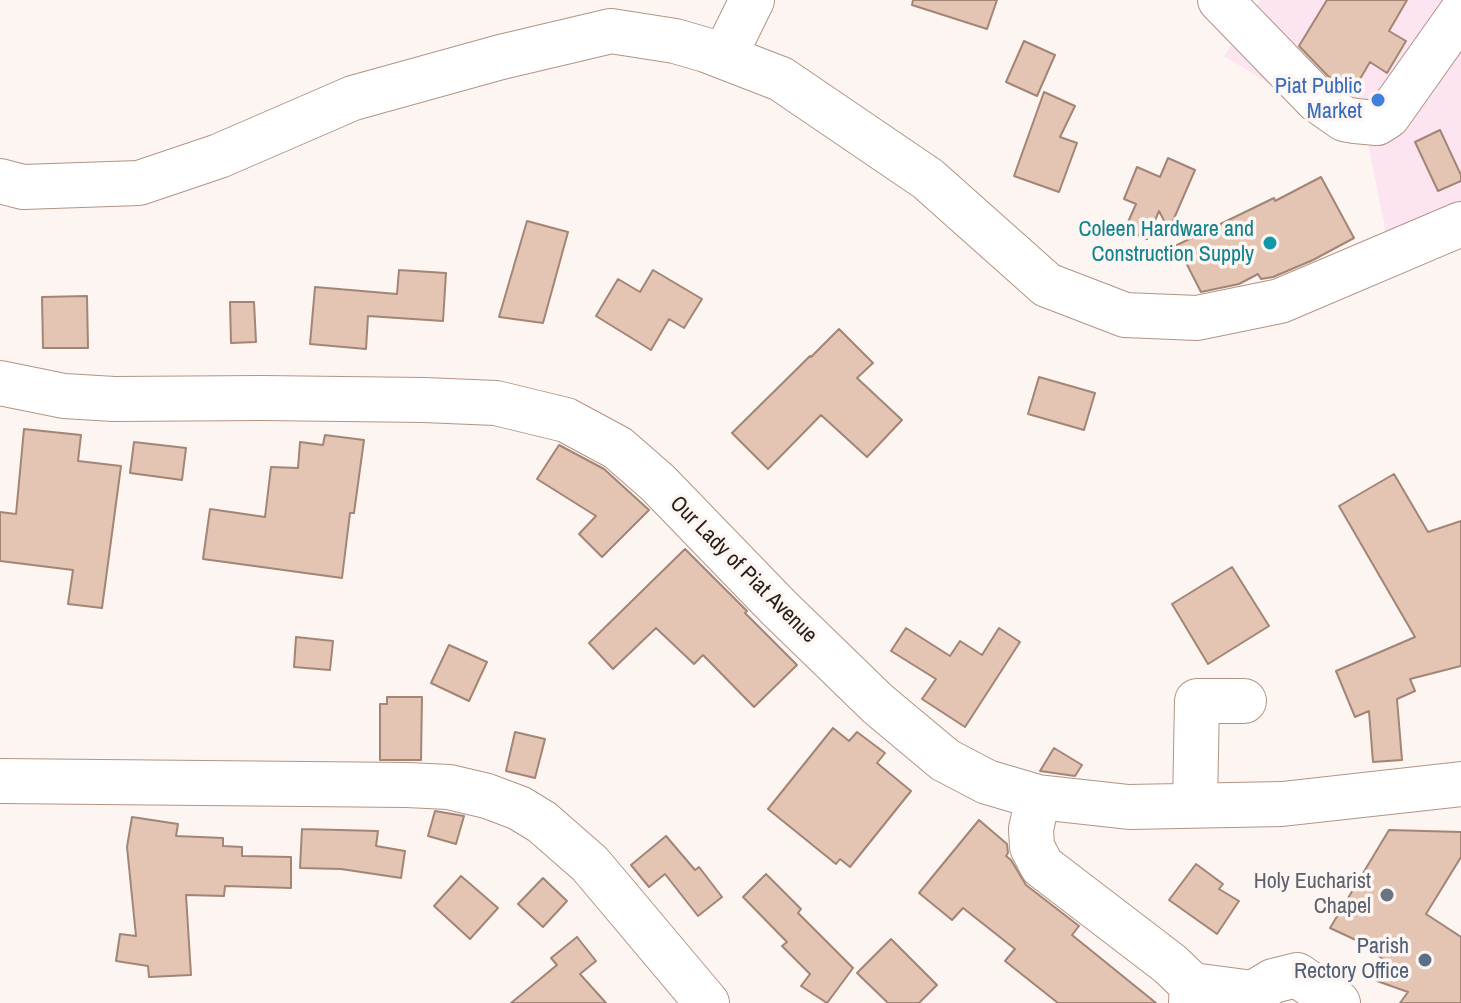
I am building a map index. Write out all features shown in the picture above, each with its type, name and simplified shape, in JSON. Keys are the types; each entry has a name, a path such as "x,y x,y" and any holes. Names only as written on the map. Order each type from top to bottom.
{"street":[{"path":"724,57 752,0"},
{"path":"1220,0 1329,110 1344,119 1377,123 1388,116 1461,13"},
{"path":"0,181 23,187 139,183 219,156 353,98 501,57 611,31 675,41 781,79 928,179 1047,285 1125,315 1197,318 1280,301 1461,224"},
{"name":"Our Lady of Piat Avenue","path":"0,383 64,396 114,399 321,398 496,403 566,420 618,448 658,483 778,607 867,693 945,760 987,782 1038,797 1129,807 1282,804 1461,784"},
{"path":"1195,805 1197,701 1244,701"},
{"path":"0,781 407,785 449,787 487,796 519,808 542,822 590,864 707,1003"},
{"path":"1038,797 1031,829 1032,847 1042,866 1170,964 1192,994 1249,998 1273,981 1297,975 1338,1003"}],"shaded area":[{"name":"Piat Public Market","path":"1261,0 1461,0 1461,205 1387,238 1368,144 1224,56"}],"building":[{"path":"913,0 997,0 987,29 912,5"},
{"path":"1327,0 1407,0 1389,31 1406,41 1387,73 1370,62 1353,91 1328,76 1299,46"},
{"path":"1024,41 1055,55 1037,96 1006,82"},
{"path":"1044,92 1075,106 1060,137 1077,143 1059,192 1014,176"},
{"path":"1440,130 1461,181 1438,191 1415,142"},
{"path":"1168,158 1195,170 1169,230 1159,211 1147,239 1125,229 1136,204 1124,199 1137,167 1160,177"},
{"path":"1321,177 1354,238 1273,277 1261,279 1258,274 1239,284 1201,292 1177,245"},
{"path":"527,221 568,232 543,323 499,317"},
{"path":"399,270 446,273 443,321 368,316 366,349 310,344 315,287 397,294"},
{"path":"653,270 702,299 684,328 669,319 651,350 596,316 618,279 640,292"},
{"path":"87,296 88,348 43,348 42,297"},
{"path":"230,302 254,302 256,342 231,343"},
{"path":"839,329 873,363 857,378 902,420 867,457 821,415 768,469 732,433"},
{"path":"1039,377 1095,393 1084,430 1028,414"},
{"path":"24,429 81,435 78,461 121,466 102,608 68,604 73,570 0,561 0,512 16,514"},
{"path":"325,435 364,440 342,578 203,559 210,509 265,517 271,467 298,468 300,442 323,445"},
{"path":"134,442 186,448 182,480 130,473"},
{"path":"559,445 604,469 649,510 602,557 579,534 596,516 537,479"},
{"path":"1394,474 1428,532 1461,521 1461,666 1410,679 1415,691 1397,699 1402,760 1373,762 1369,711 1355,717 1336,671 1415,637 1339,506"},
{"path":"685,549 797,665 754,707 703,655 694,664 656,628 613,669 589,643"},
{"path":"1232,567 1269,626 1208,664 1172,604"},
{"path":"906,628 950,656 960,641 982,655 999,628 1020,642 965,727 922,699 936,679 891,651"},
{"path":"296,637 333,641 330,670 294,667"},
{"path":"449,645 487,662 469,701 431,683"},
{"path":"387,697 422,697 421,760 380,760 380,704 387,704"},
{"path":"833,728 849,741 857,732 885,753 877,763 911,791 850,867 840,859 836,864 768,809"},
{"path":"515,732 545,739 535,778 506,771"},
{"path":"1054,748 1082,765 1075,776 1040,771"},
{"path":"435,811 464,816 456,844 428,836"},
{"path":"132,817 178,824 176,836 223,838 223,846 242,847 242,856 291,857 291,888 225,886 224,896 186,895 191,975 149,977 148,966 116,961 120,934 136,936 127,847"},
{"path":"979,820 1007,844 1006,856 1026,885 1079,926 1072,935 1156,1003 1058,1003 1005,961 1015,949 963,908 952,920 919,893"},
{"path":"302,829 378,831 376,846 405,851 401,878 341,869 300,868"},
{"path":"1389,830 1461,832 1461,857 1426,914 1461,937 1461,1003 1400,1003 1408,992 1377,981 1387,962 1358,941 1330,928"},
{"path":"666,836 695,870 699,867 722,897 698,916 665,874 649,887 631,865"},
{"path":"1196,864 1223,884 1219,889 1239,901 1217,934 1169,900"},
{"path":"766,874 801,909 798,913 853,968 827,1003 801,986 810,974 782,946 787,942 743,897"},
{"path":"461,876 498,908 470,939 434,906"},
{"path":"543,878 567,901 543,927 518,904"},
{"path":"577,937 596,961 580,974 606,1003 511,1003 557,965 551,958"},
{"path":"891,939 937,985 919,1003 888,1003 857,973"}],"place":[{"name":"Piat Public Market","path":"1378,100"},
{"name":"Coleen Hardware and Construction Supply","path":"1270,243"},
{"name":"Holy Eucharist Chapel","path":"1387,895"},
{"name":"Parish Rectory Office","path":"1425,960"}]}
